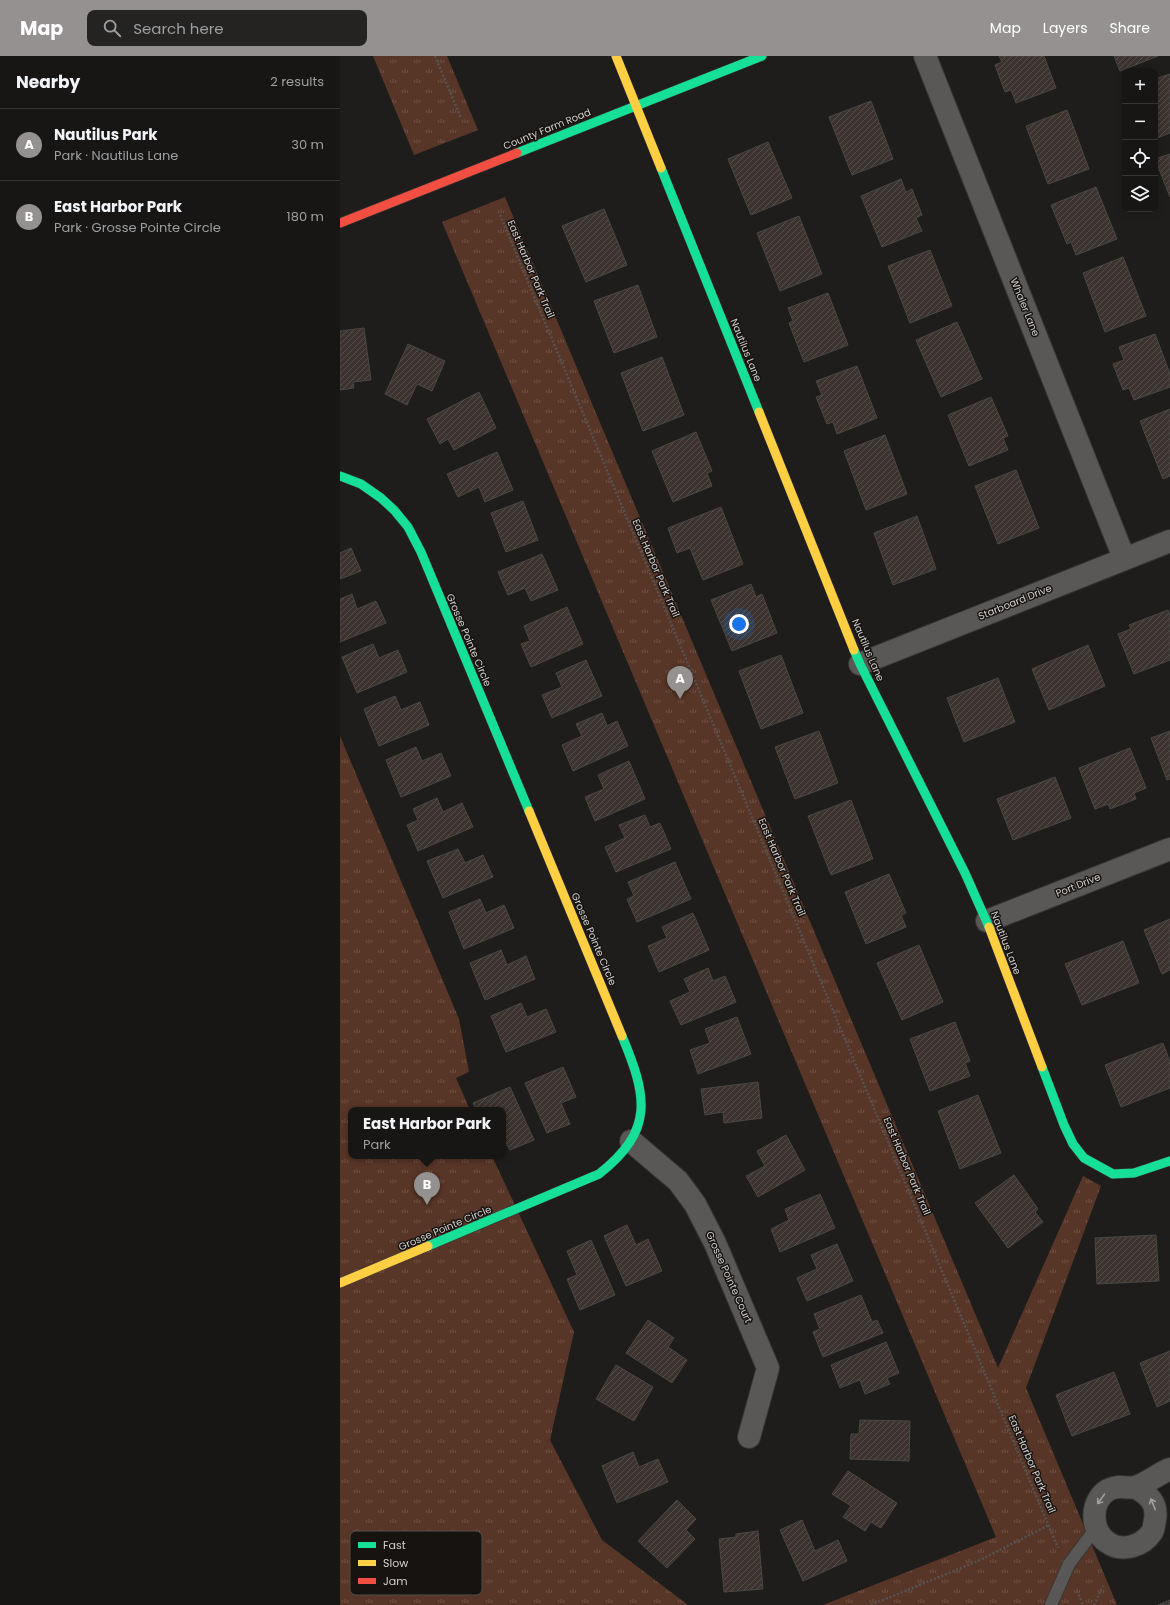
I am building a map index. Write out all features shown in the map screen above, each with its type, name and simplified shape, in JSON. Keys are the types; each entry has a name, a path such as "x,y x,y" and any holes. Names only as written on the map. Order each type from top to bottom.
{"street":[{"name":"Nautilus Lane","path":"616,56 860,664 965,873 986,921 1064,1125 1073,1144 1084,1158 1113,1174 1134,1173 1170,1161"},
{"name":"County Farm Road","path":"340,223 762,56"},
{"name":"Whaler Lane","path":"925,56 1124,558"},
{"name":"Grosse Pointe Circle","path":"340,476 361,484 381,498 394,510 408,527 421,552 631,1058 641,1095 640,1114 631,1141 614,1163 599,1174 340,1283"},
{"name":"Starboard Drive","path":"860,664 1170,541"},
{"name":"Port Drive","path":"986,921 1170,848"},
{"name":"Grosse Pointe Court","path":"631,1141 678,1181 695,1204 715,1243 768,1368 748,1438"},
{"path":"1135,1487 1170,1468"},
{"path":"1121,1486 1135,1487 1149,1497 1156,1513 1153,1531 1141,1544 1124,1548 1107,1542 1096,1528 1094,1515 1098,1501 1107,1490 1121,1486"}],"lane":[{"path":"1051,1605 1069,1564 1096,1528"}],"path":[{"path":"435,56 462,118"},
{"name":"East Harbor Park Trail","path":"500,215 1059,1550"},
{"name":"East Harbor Park Trail","path":"871,1605 978,1561 1049,1525"},
{"path":"1094,1605 1104,1586"},
{"path":"1075,1587 1083,1605"}],"green space":[{"path":"373,56 447,56 478,130 414,155"},
{"path":"505,197 998,1368 1083,1176 1101,1186 1026,1388 1117,1605 823,1605 996,1537 442,222"},
{"path":"340,736 459,1019 469,1072 456,1078 469,1107 348,1107 348,1159 493,1159 574,1332 550,1440 602,1540 688,1605 340,1605"}],"building":[{"path":"999,56 1044,56 1056,88 1016,103 1011,90 1005,92 995,65 1002,62"},
{"path":"1114,56 1158,56 1128,68 1122,68 1122,70 1120,71"},
{"path":"1170,74 1170,133 1158,138 1158,104 1158,78"},
{"path":"871,101 893,159 852,175 829,117"},
{"path":"1067,110 1089,169 1048,184 1026,126"},
{"path":"768,142 792,198 751,215 728,159"},
{"path":"1170,154 1170,197 1158,167 1158,158"},
{"path":"901,179 906,192 912,189 922,215 916,218 922,231 882,247 861,196"},
{"path":"1096,187 1117,239 1076,255 1071,242 1067,244 1051,205"},
{"path":"604,209 627,265 586,282 562,226"},
{"path":"799,216 822,274 780,291 757,233"},
{"path":"930,250 952,306 910,323 888,266"},
{"path":"1123,257 1146,316 1105,332 1083,273"},
{"path":"638,285 657,337 614,353 594,301"},
{"path":"828,293 848,345 804,362 789,323 793,321 788,308"},
{"path":"957,322 982,379 941,397 916,340"},
{"path":"364,328 371,380 353,382 354,388 340,390 340,331"},
{"path":"1155,334 1170,374 1170,387 1134,400 1129,388 1123,390 1113,364 1124,360 1119,347"},
{"path":"408,344 445,361 432,391 417,384 407,405 385,394"},
{"path":"662,357 684,415 643,431 621,373"},
{"path":"857,366 877,418 837,434 833,422 827,424 816,397 822,395 816,381"},
{"path":"479,392 496,428 454,450 448,439 440,444 427,419"},
{"path":"991,397 1008,436 1003,438 1008,450 969,466 948,415"},
{"path":"1170,409 1170,476 1163,479 1140,421"},
{"path":"696,432 712,471 707,473 712,486 673,502 652,451"},
{"path":"885,435 907,494 866,510 844,451"},
{"path":"497,452 513,490 485,502 479,487 458,497 447,474"},
{"path":"1016,470 1039,528 998,544 975,486"},
{"path":"523,501 538,540 506,552 491,513"},
{"path":"721,507 743,564 703,580 690,548 677,553 668,528"},
{"path":"917,516 936,569 893,585 874,533"},
{"path":"351,548 361,571 340,579 340,553"},
{"path":"542,554 558,590 531,601 525,588 508,595 498,572"},
{"path":"751,584 756,597 762,594 777,633 732,651 711,600"},
{"path":"352,594 357,609 376,601 386,623 340,642 340,599"},
{"path":"567,607 583,644 531,667 521,644 530,641 524,626"},
{"path":"1168,610 1170,616 1170,660 1134,674 1118,634 1131,629 1129,625"},
{"path":"373,644 379,658 398,650 407,672 357,693 342,657"},
{"path":"1088,645 1105,686 1049,710 1032,669"},
{"path":"781,655 803,713 761,729 739,671"},
{"path":"586,660 602,696 552,718 542,695 562,687 556,673"},
{"path":"998,678 1015,722 964,742 947,698"},
{"path":"395,696 401,710 420,702 429,725 379,746 364,709"},
{"path":"602,713 607,726 617,721 628,746 573,771 562,745 582,736 576,724"},
{"path":"819,731 838,783 795,799 775,747"},
{"path":"1170,731 1170,779 1167,780 1151,738"},
{"path":"416,747 422,761 441,753 451,776 401,797 386,760"},
{"path":"1130,748 1146,788 1134,793 1136,799 1110,809 1108,804 1095,809 1079,768"},
{"path":"629,761 645,799 595,821 585,797 604,789 598,775"},
{"path":"1055,777 1071,818 1013,840 997,799"},
{"path":"437,798 443,812 462,803 473,827 418,851 407,825 418,820 413,809"},
{"path":"851,800 873,859 831,875 808,816"},
{"path":"645,815 650,827 660,823 671,849 616,872 605,847 625,838 619,825"},
{"path":"458,849 465,863 483,855 493,877 443,898 427,861"},
{"path":"675,862 691,899 637,922 627,899 634,896 628,882"},
{"path":"889,874 906,913 901,915 906,927 866,944 845,892"},
{"path":"480,899 486,913 504,905 514,928 464,949 449,912"},
{"path":"693,913 709,950 659,972 648,946 667,938 662,927"},
{"path":"1170,919 1170,970 1162,974 1144,930"},
{"path":"1123,941 1139,983 1082,1005 1065,964"},
{"path":"919,945 943,1002 902,1020 877,963"},
{"path":"501,950 507,965 526,956 535,979 485,1000 470,963"},
{"path":"708,968 713,981 725,976 736,1002 681,1025 670,1001 690,992 684,979"},
{"path":"521,1003 527,1017 546,1009 556,1032 506,1052 491,1016"},
{"path":"737,1017 751,1054 698,1074 690,1050 710,1043 705,1029"},
{"path":"955,1022 970,1061 965,1063 970,1076 930,1091 910,1039"},
{"path":"1163,1043 1170,1062 1170,1088 1121,1107 1105,1065"},
{"path":"563,1067 576,1097 561,1103 570,1124 547,1133 525,1083"},
{"path":"758,1082 762,1118 724,1123 723,1112 705,1115 701,1089"},
{"path":"510,1087 534,1140 510,1150 506,1146 506,1107 475,1107 473,1103"},
{"path":"978,1095 1001,1153 960,1169 938,1111"},
{"path":"786,1135 805,1170 758,1197 746,1176 765,1166 757,1151"},
{"path":"1014,1175 1038,1209 1035,1212 1043,1222 1008,1248 975,1203"},
{"path":"820,1194 835,1228 780,1252 771,1229 789,1220 785,1209"},
{"path":"627,1225 636,1245 648,1239 662,1271 626,1286 604,1236"},
{"path":"1156,1235 1159,1281 1097,1284 1095,1238"},
{"path":"591,1240 615,1295 580,1310 567,1279 577,1275 567,1251"},
{"path":"837,1244 853,1281 807,1301 797,1278 817,1269 811,1255"},
{"path":"861,1295 872,1322 877,1320 883,1333 823,1357 813,1332 820,1329 814,1314"},
{"path":"648,1320 674,1338 668,1347 687,1360 672,1383 626,1353"},
{"path":"886,1342 899,1373 887,1378 890,1384 865,1394 860,1380 840,1388 831,1365"},
{"path":"1170,1351 1170,1401 1157,1407 1140,1363"},
{"path":"616,1365 653,1387 634,1421 596,1399"},
{"path":"1114,1372 1130,1414 1072,1436 1056,1395"},
{"path":"860,1420 910,1421 909,1461 850,1459 851,1434 859,1434"},
{"path":"633,1452 639,1467 658,1459 668,1482 617,1503 602,1466"},
{"path":"848,1471 897,1503 881,1528 871,1522 865,1531 843,1517 851,1506 832,1494"},
{"path":"677,1500 696,1519 686,1530 695,1539 667,1568 638,1541"},
{"path":"802,1520 815,1551 838,1540 847,1561 803,1581 780,1530"},
{"path":"758,1531 763,1589 724,1592 719,1539 736,1537 736,1534"},
{"path":"1170,1600 1170,1605 1158,1605"}],"traffic: fast":[{"path":"517,153 762,56"},
{"path":"661,168 759,412"},
{"path":"340,476 361,484 381,498 394,510 408,527 421,552 529,811"},
{"path":"854,650 965,873 989,927"},
{"path":"428,1246 599,1174 617,1158 630,1142 637,1127 641,1111 637,1077 622,1036"},
{"path":"1042,1067 1064,1125 1073,1144 1084,1158 1113,1174 1134,1173 1170,1161"}],"traffic: slow":[{"path":"616,56 661,168"},
{"path":"759,412 854,650"},
{"path":"529,811 622,1036"},
{"path":"989,927 1042,1067"},
{"path":"340,1283 428,1246"}],"traffic: jam":[{"path":"340,223 517,153"}],"place":[{"name":"Nautilus Park","path":"680,699"},
{"name":"East Harbor Park","path":"427,1205"}]}
